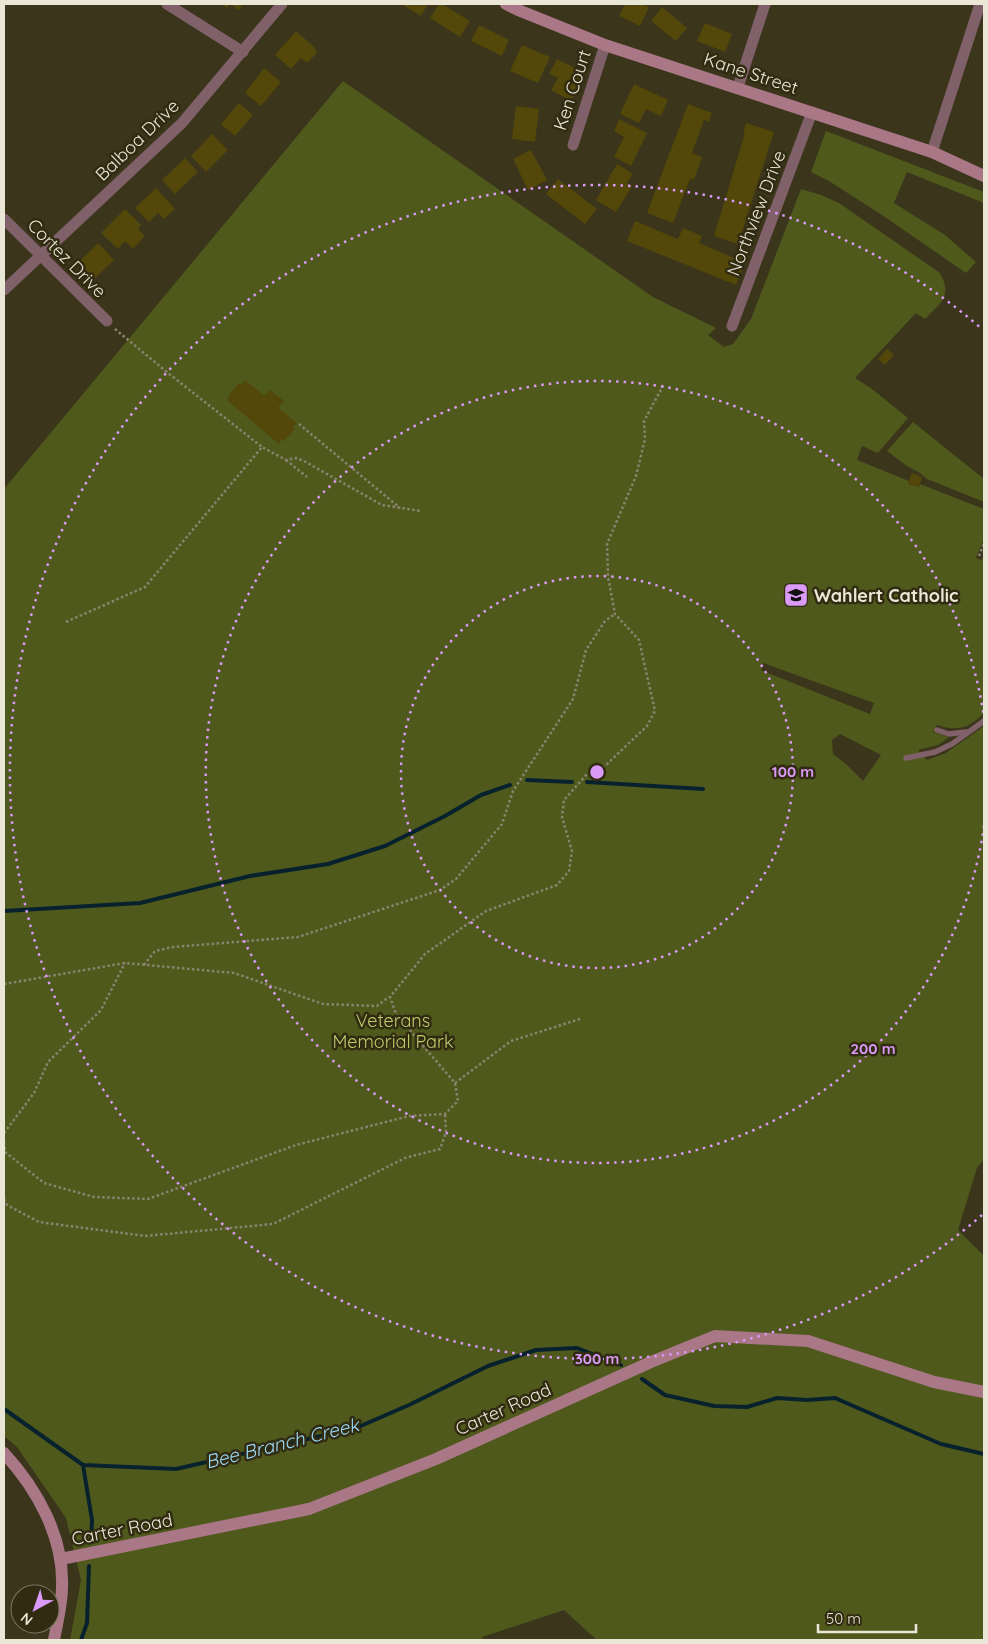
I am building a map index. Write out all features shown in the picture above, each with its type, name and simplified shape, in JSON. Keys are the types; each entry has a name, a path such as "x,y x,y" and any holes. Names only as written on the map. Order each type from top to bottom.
{"street":[{"path":"167,4 243,52"},
{"name":"Balboa Drive","path":"4,290 182,123 282,4"},
{"name":"Kane Street","path":"506,4 605,45 932,152 984,176"},
{"path":"738,87 765,4"},
{"path":"932,152 980,4"},
{"name":"Ken Court","path":"573,145 605,45"},
{"name":"Northview Drive","path":"732,326 812,112"},
{"name":"Cortez Drive","path":"4,219 107,322"},
{"name":"Carter Road","path":"61,1559 309,1509 436,1459 651,1362 715,1336 808,1341 934,1382 984,1392"},
{"path":"4,1454 28,1483 43,1508 52,1528 61,1559 62,1588 54,1640"}],"lane":[{"path":"906,758 935,752 952,744 984,721"},
{"path":"937,730 949,734 968,732"}],"path":[{"path":"107,322 262,447 286,460 307,477"},
{"path":"4,984 125,963 144,964 234,972 323,1004 377,1006 390,997 425,954 486,911 556,885 569,871 572,851 562,817 564,800 588,773 604,766 647,726 654,710 639,640 615,614 608,577 607,544 636,476 645,439 644,421 664,384"},
{"path":"298,424 400,508"},
{"path":"66,622 145,587 262,447"},
{"path":"286,460 296,458 382,506 421,511"},
{"path":"979,556 984,543"},
{"path":"144,964 155,951 173,947 298,937 440,890 456,879 502,824 513,791 573,699 586,650 605,621 615,614"},
{"path":"4,1133 34,1093 48,1062 101,1010 125,963"},
{"path":"4,1142 5,1152 44,1183 94,1197 148,1199 296,1145 409,1116 445,1114 458,1101 455,1083 396,1014 390,997"},
{"path":"455,1083 511,1041 580,1019"},
{"path":"4,1199 7,1205 39,1222 145,1236 273,1224 405,1158 440,1149 446,1132 445,1114"}],"green space":[{"name":"Veterans Memorial Park","path":"343,81 653,297 716,328 708,335 724,347 733,344 751,319 801,189 839,203 940,273 944,281 945,294 940,304 925,319 916,313 855,378 908,418 878,453 862,446 857,460 909,481 908,484 919,487 920,484 984,509 984,538 976,558 982,560 984,553 984,713 963,727 951,728 937,725 933,732 949,737 938,745 918,750 927,760 946,753 984,726 984,1159 977,1168 958,1230 984,1256 984,1640 597,1640 564,1610 482,1637 482,1640 70,1640 81,1580 66,1518 17,1447 4,1436 4,489","holes":["763,663 874,703 870,714 761,670","840,734 881,755 863,781 833,754 832,740"]},
{"path":"826,131 984,192 984,203 907,172 894,203 945,235 976,262 966,273 885,217 829,181 811,172"},
{"path":"913,422 984,479 984,502 927,479 887,451"}],"building":[{"path":"221,4 230,4 227,8"},
{"path":"230,4 243,4 239,10"},
{"path":"401,4 428,4 421,16"},
{"path":"439,4 470,21 460,37 430,18"},
{"path":"625,4 641,4 649,7 640,26 619,16"},
{"path":"662,7 687,28 676,41 651,21"},
{"path":"705,23 732,34 725,52 697,41"},
{"path":"479,25 509,40 502,56 471,41"},
{"path":"296,31 314,47 317,53 307,63 301,58 291,69 275,55"},
{"path":"522,45 550,57 538,83 510,71"},
{"path":"557,59 585,73 571,101 551,90 558,78 549,74"},
{"path":"264,68 281,82 261,106 245,93"},
{"path":"634,84 668,100 661,116 646,109 639,123 620,114"},
{"path":"239,103 253,115 235,136 221,124"},
{"path":"688,104 712,113 709,122 704,120 692,153 702,157 694,180 690,179 673,223 647,213"},
{"path":"516,106 539,109 535,142 512,139"},
{"path":"619,119 647,133 631,166 614,157 624,137 614,131"},
{"path":"746,123 774,132 738,244 714,236 745,133 743,132"},
{"path":"212,134 228,150 206,172 191,156"},
{"path":"531,150 547,180 528,190 513,159"},
{"path":"185,158 198,172 175,194 162,180"},
{"path":"617,164 633,174 627,183 632,186 616,212 596,200"},
{"path":"558,179 597,209 585,224 546,194"},
{"path":"156,188 175,209 164,219 158,213 149,222 135,208"},
{"path":"125,209 141,225 138,229 145,236 133,249 125,241 118,249 101,233"},
{"path":"635,221 678,239 683,228 702,236 699,243 734,258 737,250 749,254 736,285 627,241"},
{"path":"98,243 114,260 94,279 78,263"},
{"path":"887,349 894,355 885,365 878,359"},
{"path":"245,380 264,396 270,390 284,401 278,408 297,423 293,427 295,429 284,441 282,439 279,444 227,400 239,383 241,385"},
{"path":"912,473 922,477 919,487 908,484"}],"waterway":[{"path":"527,780 572,782"},
{"path":"587,782 703,789"},
{"path":"4,911 140,903 250,876 328,864 385,846 445,816 481,795 510,785"},
{"name":"Bee Branch Creek","path":"4,1409 83,1465 176,1469 356,1428 409,1405 488,1366 536,1350 577,1348 621,1365"},
{"name":"Bee Branch Creek","path":"642,1379 665,1395 714,1406 747,1407 777,1398 807,1400 835,1398 941,1444 984,1454"},
{"path":"83,1465 92,1520 91,1542"},
{"path":"81,1640 87,1623 89,1566"}],"place":[{"name":"Wahlert Catholic","path":"796,595"}]}
